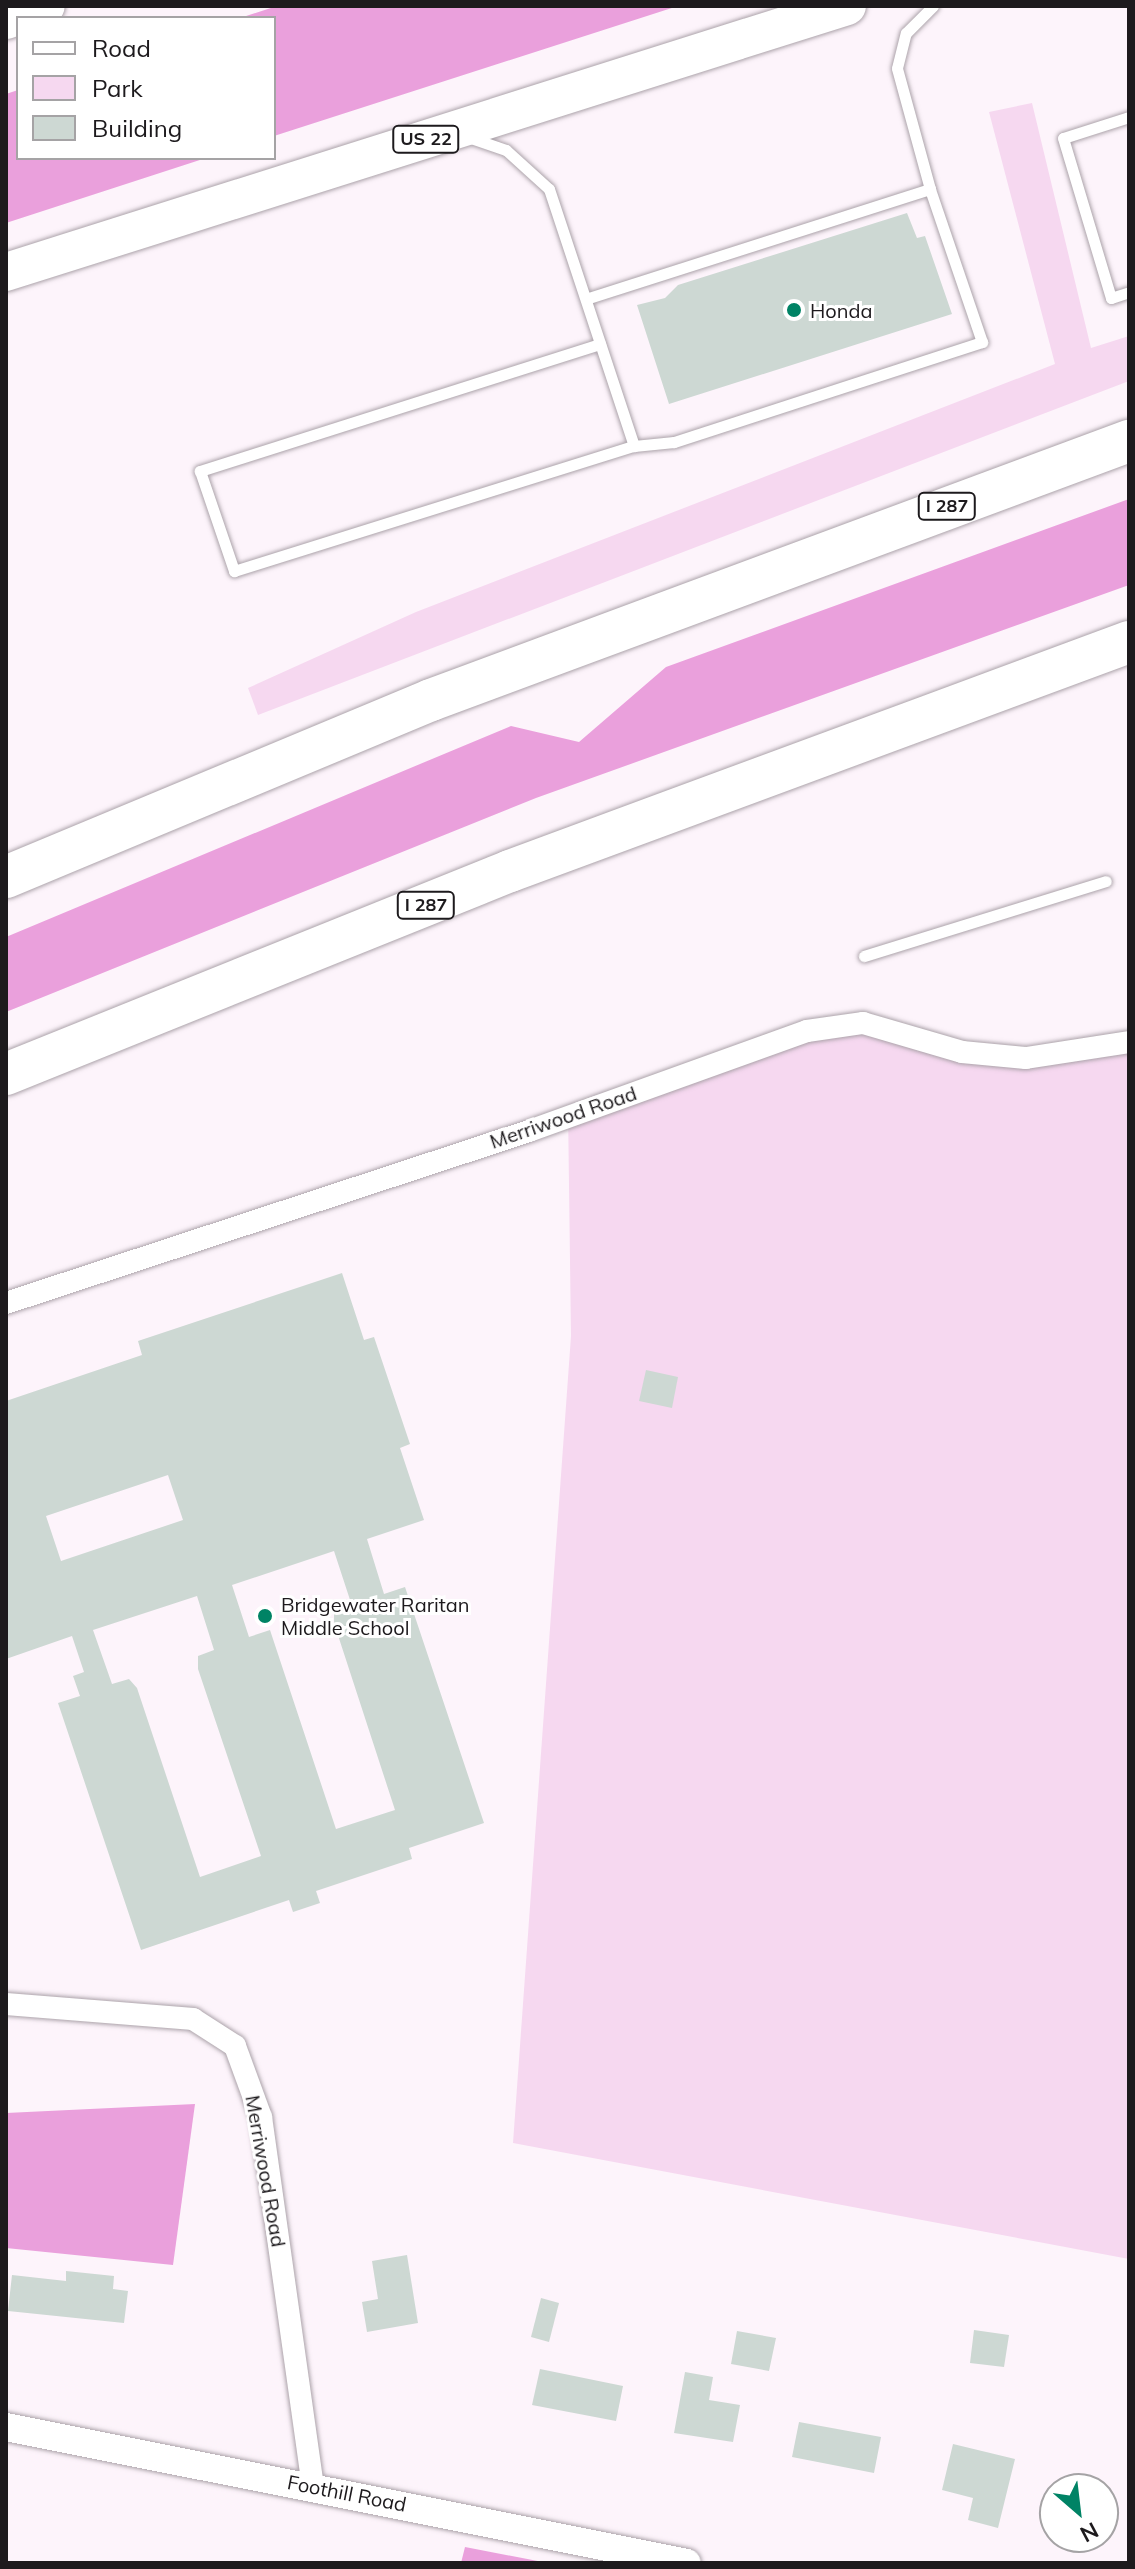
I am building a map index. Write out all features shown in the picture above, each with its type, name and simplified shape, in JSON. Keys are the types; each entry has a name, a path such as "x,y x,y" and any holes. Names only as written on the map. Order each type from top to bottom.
{"highway":[{"name":"US 22","path":"6,272 847,6"},
{"name":"I 287","path":"6,877 431,700 1129,441"},
{"name":"I 287","path":"6,1074 539,860 1129,642"}],"street":[{"name":"Merriwood Road","path":"6,1303 529,1131 807,1031 863,1023 962,1052 1026,1058 1129,1042"},
{"name":"Merriwood Road","path":"6,2004 193,2019 235,2046 261,2117 313,2487"},
{"name":"Foothill Road","path":"6,2427 687,2563"}],"lane":[{"path":"600,344 200,471 234,571 634,446 674,442 982,342 930,189 897,68 906,33 933,6"},
{"path":"1129,117 1063,138 1111,298 1129,292"},
{"path":"451,131 506,150 540,176 586,299 634,446"},
{"path":"586,299 930,189"},
{"path":"864,956 1106,881"}],"green space":[{"path":"1032,103 1091,348 1129,336 1129,381 258,715 248,688 416,612 1055,364 989,112"},
{"path":"842,1022 1062,1059 1129,1037 1129,2259 513,2143 571,1336 568,1109"}],"shaded area":[{"path":"277,6 678,6 276,135 276,16 246,16"},
{"path":"16,91 16,160 200,160 6,223 6,94"},
{"path":"1129,499 1129,585 536,798 6,1012 6,937 511,726 579,742 666,667"},
{"path":"195,2104 173,2265 6,2248 6,2113"},
{"path":"465,2547 548,2563 461,2563"}],"building":[{"name":"Honda","path":"907,213 917,238 925,236 952,314 669,404 637,305 665,298 678,285"},
{"path":"342,1273 364,1340 374,1337 410,1444 400,1448 424,1520 367,1539 384,1594 405,1587 484,1823 409,1848 412,1859 316,1891 320,1903 293,1912 289,1900 141,1950 58,1703 80,1696 73,1676 84,1672 72,1636 6,1659 6,1401 142,1355 138,1341","holes":["168,1475 183,1520 61,1561 46,1516","334,1551 352,1606 334,1612 334,1623 395,1810 336,1829 270,1630 249,1637 232,1585","197,1596 214,1650 198,1656 198,1669 261,1856 200,1877 137,1688 129,1679 112,1684 93,1630"]},
{"path":"646,1370 678,1377 672,1408 639,1401"},
{"path":"407,2255 418,2323 367,2332 362,2302 378,2299 372,2261"},
{"path":"66,2271 114,2276 113,2289 128,2291 124,2323 8,2311 12,2275 66,2281"},
{"path":"541,2298 559,2303 549,2342 531,2337"},
{"path":"974,2330 1009,2335 1004,2367 970,2363"},
{"path":"737,2331 776,2338 769,2371 731,2364"},
{"path":"540,2369 623,2386 616,2421 532,2405"},
{"path":"685,2372 713,2377 709,2400 740,2405 733,2442 674,2433"},
{"path":"799,2422 881,2437 874,2473 792,2457"},
{"path":"953,2444 1015,2459 998,2528 968,2520 973,2498 942,2490"}],"place":[{"name":"Honda","path":"794,310"},
{"name":"Bridgewater Raritan Middle School","path":"265,1616"}]}
